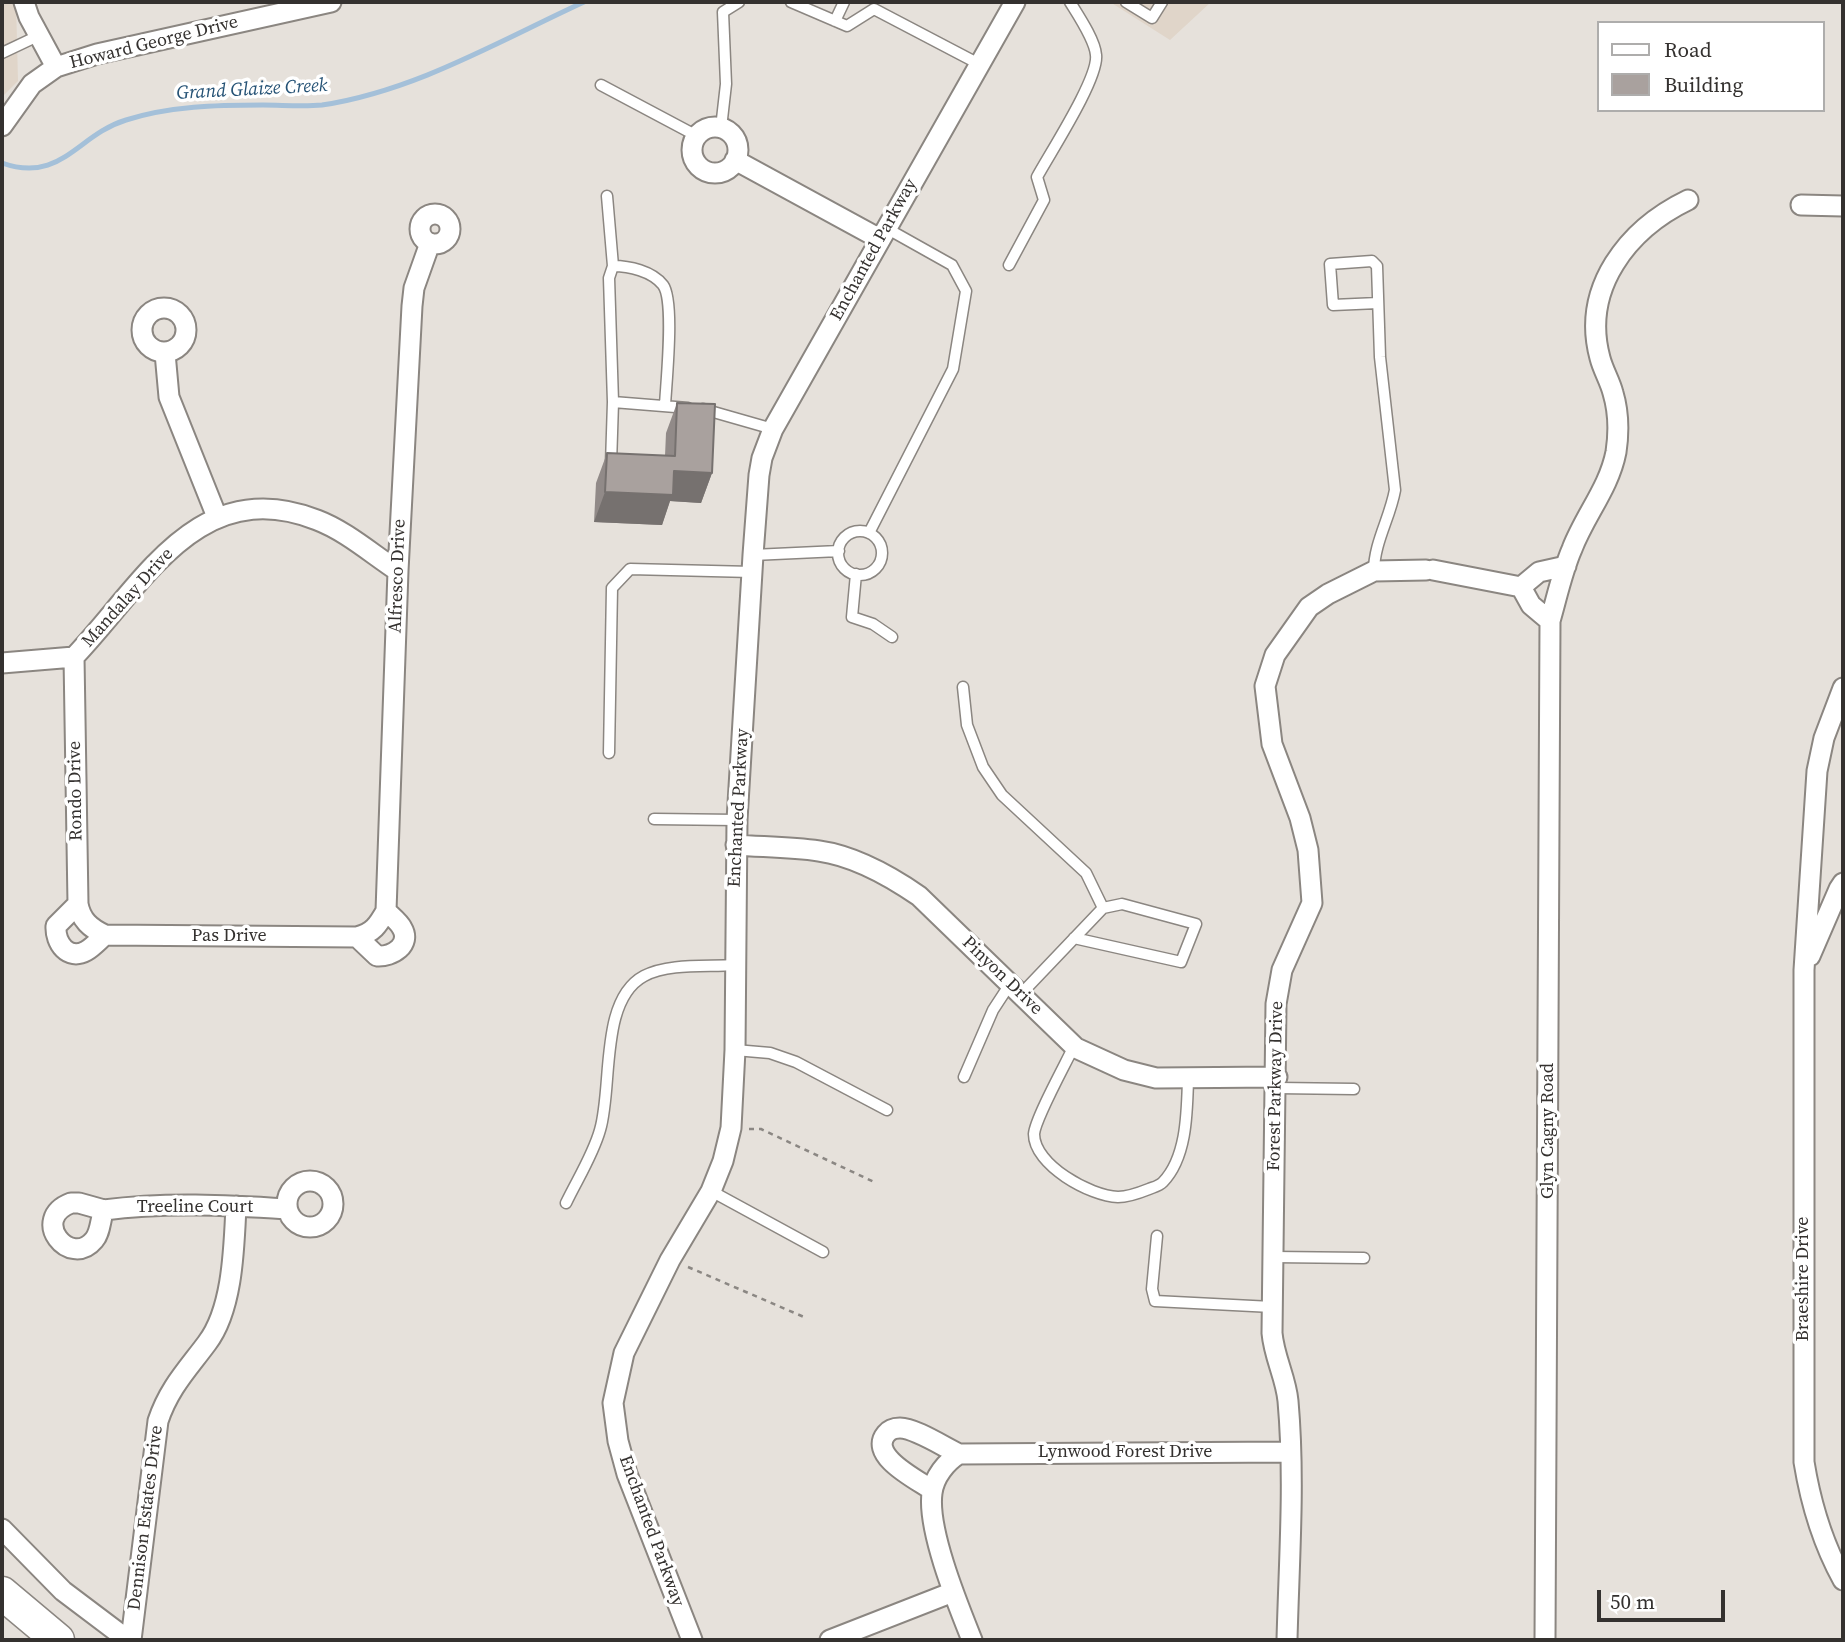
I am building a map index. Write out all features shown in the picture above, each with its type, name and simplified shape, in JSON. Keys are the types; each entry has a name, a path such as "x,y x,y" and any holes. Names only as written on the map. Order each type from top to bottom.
{"highway":[{"path":"2,1593 58,1640"}],"street":[{"path":"24,2 29,17 56,67"},
{"name":"Howard George Drive","path":"2,125 32,84 56,67 97,54 331,2"},
{"name":"Enchanted Parkway","path":"692,1640 627,1474 618,1441 613,1403 624,1353 670,1260 711,1191 723,1161 731,1128 735,1050 737,820 752,563 762,457 773,429 1015,2"},
{"path":"720,128 734,137 737,145 735,160 724,171 716,173 701,168 693,158 692,150 697,136 705,129 720,128"},
{"path":"735,160 883,233"},
{"name":"Glyn Cagny Road","path":"1545,1640 1550,621 1566,566 1610,475 1616,451 1619,421 1614,394 1600,359 1594,324 1599,296 1609,271 1623,250 1641,231 1671,208 1688,200"},
{"path":"1801,205 1843,206"},
{"name":"Alfresco Drive","path":"386,911 398,571 412,306 414,288 430,243"},
{"path":"165,353 169,397 217,517"},
{"name":"Mandalay Drive","path":"2,663 74,657 102,628 149,570 198,527 217,517 248,509 284,510 317,520 340,531 398,571"},
{"path":"1550,621 1531,605 1521,587 1539,572 1566,566"},
{"name":"Forest Parkway Drive","path":"1290,1452 1285,1381 1274,1350 1272,1307 1276,1004 1282,970 1312,903 1308,850 1300,818 1272,744 1265,686 1275,655 1309,607 1328,594 1374,572 1430,570 1521,587"},
{"name":"Rondo Drive","path":"74,657 78,904 85,923 105,935"},
{"name":"Braeshire Drive","path":"1843,688 1824,738 1813,807 1804,970 1804,1462 1810,1501 1822,1538 1843,1580"},
{"name":"Pinyon Drive","path":"736,845 820,851 851,860 896,880 919,896 1074,1046 1124,1070 1156,1078 1277,1083"},
{"name":"Braeshire Drive","path":"1804,970 1843,883"},
{"path":"78,904 56,926 55,934 63,948 69,952 83,952 105,935"},
{"path":"386,911 401,926 404,935 394,954 377,956 366,933 386,911"},
{"name":"Pas Drive","path":"105,935 366,933"},
{"name":"Treeline Court","path":"104,1210 144,1205 286,1209"},
{"name":"Dennison Estates Drive","path":"129,1640 158,1421 165,1399 194,1357 208,1342 221,1317 233,1253 236,1206"},
{"name":"Lynwood Forest Drive","path":"932,1490 885,1455 881,1444 891,1429 903,1428 959,1454 1290,1452"},
{"path":"1287,1640 1290,1452"},
{"path":"959,1454 947,1462 932,1490 931,1508 953,1592 972,1640"},
{"path":"2,1529 63,1591 129,1640"},
{"path":"830,1640 953,1592"}],"lane":[{"path":"720,128 726,84 723,12 739,2"},
{"path":"791,2 847,26 874,9 979,64"},
{"path":"835,21 844,2"},
{"path":"1009,265 1044,200 1037,177 1088,85 1097,56 1070,2"},
{"path":"1126,2 1152,18 1162,2"},
{"path":"2,53 40,35"},
{"path":"601,85 697,136"},
{"path":"607,196 613,265 609,278 614,402 611,466"},
{"path":"869,533 953,369 966,291 952,265 883,233"},
{"path":"1374,572 1374,557 1392,507 1395,490 1380,357 1378,303 1376,262 1330,264 1333,305 1378,303"},
{"path":"613,265 634,267 662,285 669,302 665,406"},
{"path":"614,402 701,409 773,429"},
{"path":"858,531 869,533 880,544 882,557 870,573 856,574 844,568 839,551 841,542 851,533 858,531"},
{"path":"609,753 612,588 630,569 752,563 839,551"},
{"path":"856,574 852,617 873,624 892,637"},
{"path":"963,687 967,725 983,767 1002,795 1086,873 1103,908"},
{"path":"654,819 737,820"},
{"path":"964,1077 993,1010 1074,938 1103,908 1122,904 1196,923 1181,962 1074,938"},
{"path":"566,1203 600,1130 616,1012 625,991 644,976 669,969 734,965"},
{"path":"1074,1046 1034,1131 1036,1147 1059,1174 1105,1195 1119,1197 1161,1184 1171,1171 1181,1146 1187,1109 1188,1079"},
{"path":"735,1050 771,1053 796,1062 887,1110"},
{"path":"1277,1083 1354,1089"},
{"path":"711,1191 823,1252"},
{"path":"1157,1236 1153,1289 1155,1301 1272,1307"},
{"path":"1273,1257 1364,1258"}],"path":[{"path":"731,1128 761,1129 874,1182"},
{"path":"670,1260 804,1317"}],"shaded area":[{"path":"2,2 16,2 18,81 2,97"},
{"path":"1110,2 1211,2 1170,40"}],"building":[{"path":"677,403 715,404 712,473 674,471 673,495 605,492 607,453 675,456"}],"waterway":[{"name":"Grand Glaize Creek","path":"2,163 22,168 54,163 109,127 143,115 211,106 315,106 356,98 423,77 584,2"}]}
